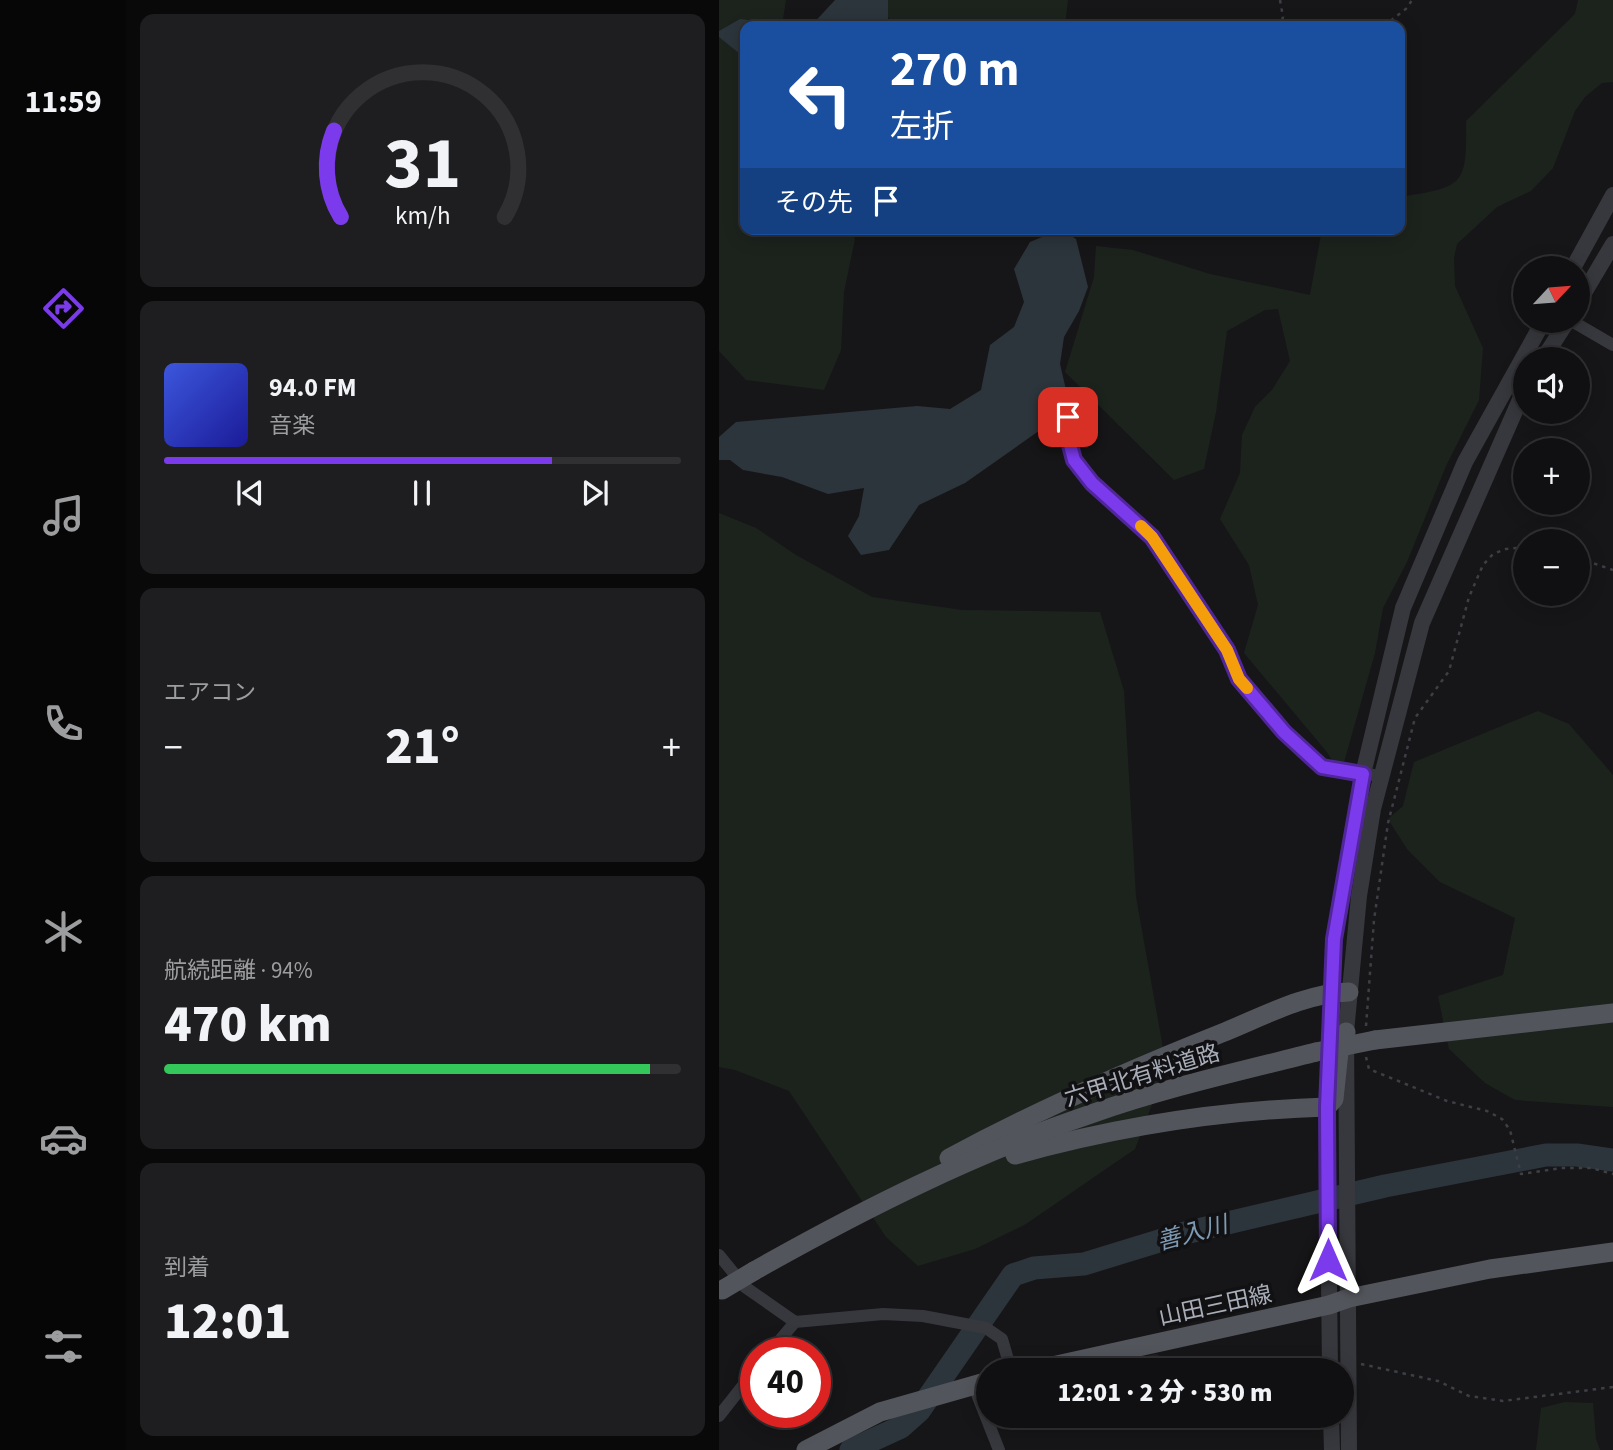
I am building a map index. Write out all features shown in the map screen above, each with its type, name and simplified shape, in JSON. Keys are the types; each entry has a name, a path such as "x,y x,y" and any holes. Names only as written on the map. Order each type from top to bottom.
{"main road":[{"path":"810,1240 871,1200 1087,1089 1290,1005 1340,992"},
{"name":"六甲北有料道路","path":"721,1291 810,1240 936,1176 1091,1114 1195,1082 1375,1040 1613,1013"},
{"path":"936,1176 1108,1132 1281,1109 1327,1107 1334,1099 1339,1052 1346,1032"},
{"name":"山田三田線","path":"1088,1358 1490,1269 1613,1252"},
{"path":"806,1450 857,1422 914,1400 976,1383"}],"street":[{"path":"1580,256 1613,195"},
{"path":"1591,281 1613,244"},
{"path":"1590,332 1613,345"},
{"path":"1349,1358 1346,1032 1334,939 1363,774 1403,608 1465,462 1537,333"},
{"path":"1074,398 1075,405 1068,417 1067,428 1074,460 1092,483 1152,537 1227,650 1239,679 1284,732 1322,767 1380,776"},
{"path":"1330,1358 1327,1107 1340,992 1380,776 1422,623 1513,416"},
{"path":"719,1255 745,1287 795,1322 883,1314 923,1316 986,1328 1002,1339 1008,1358"},
{"path":"782,1337 795,1322"},
{"path":"719,1416 740,1389"},
{"path":"993,1428 999,1450"},
{"path":"1331,1428 1332,1450"},
{"path":"1349,1428 1349,1450"}],"path":[{"path":"1280,0 1282,21"},
{"path":"1390,21 1407,8 1412,0"},
{"path":"1399,781 1415,718 1449,671 1469,597 1483,565 1493,554 1513,548"},
{"path":"1590,562 1613,570"},
{"path":"1354,1363 1438,1381 1469,1396 1503,1401 1613,1387"}],"shaded area":[{"path":"719,0 786,0 783,21 740,21 740,235 853,235 855,239 844,292 841,350 824,390 746,380 719,351"},
{"path":"835,0 888,0 888,21 816,21"},
{"path":"874,0 1068,0 1066,21 891,21"},
{"path":"1578,0 1613,0 1613,82 1602,83 1585,97 1575,111 1553,168 1531,191 1497,207 1457,244 1454,258 1455,286 1483,348 1479,400 1446,466 1407,562 1383,608 1375,653 1341,773 1326,751 1244,653 1258,605 1249,565 1220,519 1240,473 1242,435 1255,407 1272,390 1290,361 1278,309 1265,310 1227,331 1216,412 1204,469 1174,480 1065,372 1094,277 1096,246 1133,250 1210,274 1310,295 1321,235 1405,235 1405,196 1437,190 1457,180 1465,159 1466,121 1575,14"},
{"path":"740,19 755,21 740,21 740,54 719,37 719,31"},
{"path":"1047,235 1070,235 1076,239 1088,287 1079,311 1064,337 1060,364 1067,394 1063,414 965,483 919,505 889,550 861,555 848,536 859,516 864,488 828,494 782,477 743,470 730,460 719,460 719,437 736,422 917,406 950,409 981,390 990,345 1014,327 1024,302 1014,269 1030,242"},
{"path":"719,513 756,528 796,555 872,597 962,610 1100,612 1124,691 1136,897 1163,1048 1159,1086 1135,1149 1026,1224 975,1249 918,1266 886,1237 789,1091 735,1070 719,1067"},
{"path":"1538,711 1569,724 1613,775 1613,1107 1515,1100 1485,1083 1449,1049 1438,996 1503,975 1515,918 1440,882 1407,849 1388,819 1403,806 1414,762"},
{"path":"1156,1354 1162,1358 1136,1358"},
{"path":"1565,1402 1593,1403 1596,1439 1600,1450 1536,1450 1541,1408"}],"waterway":[{"name":"善入川","path":"851,1450 901,1427 919,1411 1013,1275 1034,1268 1084,1264 1185,1233 1385,1186 1546,1155 1577,1155 1613,1160"}],"slow traffic":[{"path":"1141,526 1152,537 1227,650 1239,679 1247,688"}],"route":[{"path":"1068,417 1067,428 1074,460 1092,483 1152,537 1227,650 1239,679 1284,732 1322,767 1363,774 1334,939 1327,1107 1328,1260"}]}
